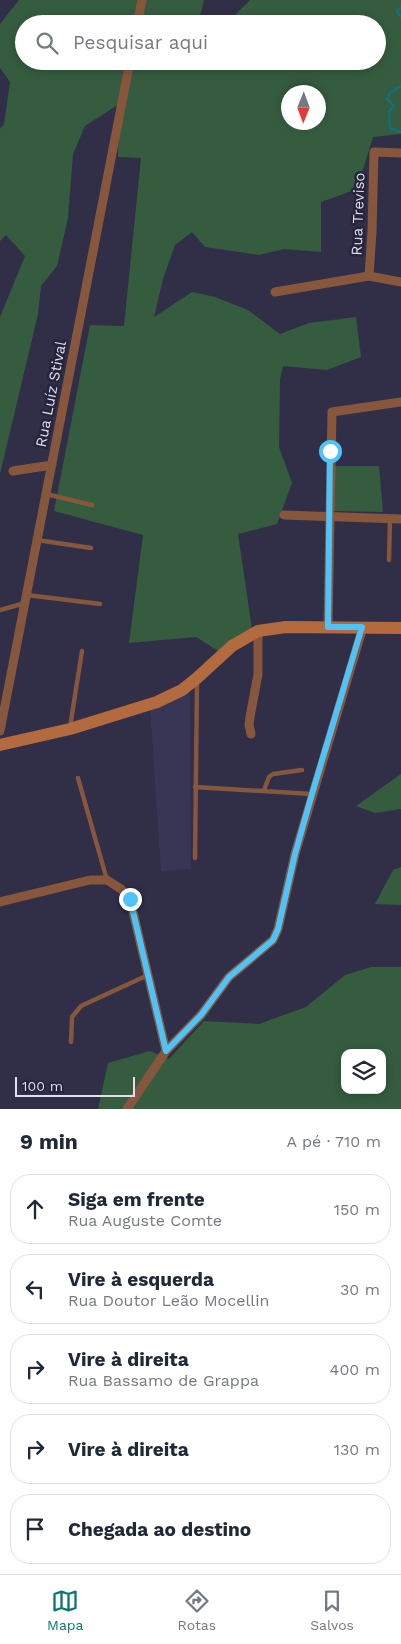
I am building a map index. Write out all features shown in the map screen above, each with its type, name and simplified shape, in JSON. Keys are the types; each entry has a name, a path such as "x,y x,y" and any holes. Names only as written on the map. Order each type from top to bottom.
{"street":[{"path":"139,15 142,0"},
{"name":"Rua Luíz Stival","path":"0,732 128,70"},
{"name":"Rua Treviso","path":"370,276 374,152 401,153"},
{"path":"275,292 370,276 401,282"},
{"path":"328,627 332,412 401,402"},
{"path":"14,471 52,465"},
{"path":"284,515 401,519"},
{"path":"0,745 70,729 157,702 182,690 232,646 258,631 286,627 401,628"},
{"path":"127,1109 166,1051 201,1015 229,977 273,940 278,929 295,854 312,794 362,627"},
{"path":"251,734 249,725 258,674 258,631"},
{"path":"0,902 90,880 107,880 121,889 130,899 166,1051"}],"lane":[{"path":"46,494 92,505"},
{"path":"390,518 390,560"},
{"path":"37,540 91,548"},
{"path":"0,610 26,599 100,604"},
{"path":"70,729 82,651"},
{"path":"195,858 197,678"},
{"path":"264,790 269,776 302,770"},
{"path":"78,778 107,880"},
{"path":"195,787 312,794"},
{"path":"71,1042 72,1017 81,1006 148,976"}],"shaded area":[{"path":"190,689 191,869 161,871 150,707"}],"green space":[{"path":"19,0 204,0 200,15 15,15 15,70 386,70 386,15 235,15 250,0 401,0 401,134 373,137 357,189 321,202 321,252 284,249 259,255 205,247 192,232 175,245 163,279 154,317 192,292 215,297 248,310 280,334 309,323 356,317 361,357 327,370 283,366 280,379 279,447 292,483 277,524 238,534 252,629 218,651 196,637 129,643 143,535 54,511 90,325 124,326 141,158 118,157 119,104 85,126 73,154 68,218 57,266 41,286 38,314 0,474 0,317 25,256 6,235 0,241 0,129 4,124 10,82 0,68 0,24"},
{"path":"334,466 379,466 383,512 333,511"},
{"path":"401,774 401,809 375,813 356,806"},
{"path":"401,867 401,905 375,904 393,870"},
{"path":"371,967 401,967 401,1109 98,1109 108,1063 150,1051 169,1059 204,1021 259,1024 306,1007 345,975"}],"waterway":[{"path":"401,7 397,11 401,17"},
{"path":"401,86 391,92 387,99 394,106 389,112 390,128 401,132"}],"route":[{"path":"130,899 166,1051 201,1015 229,977 273,940 278,929 295,854 312,794 362,627 328,627 330,451"}]}
